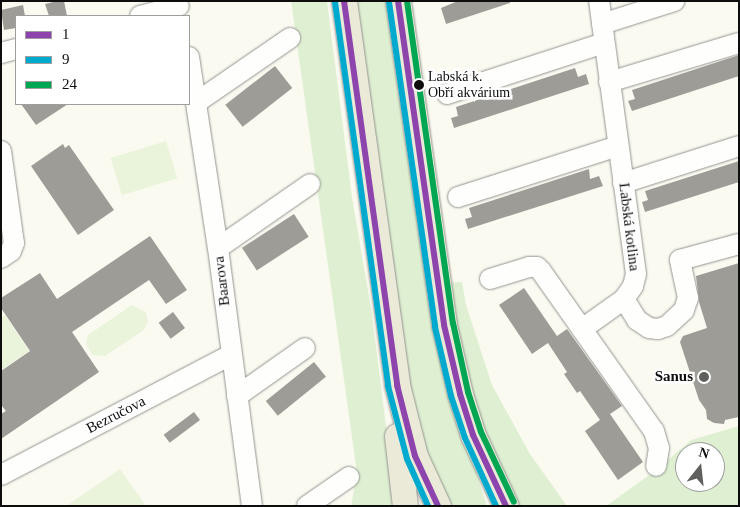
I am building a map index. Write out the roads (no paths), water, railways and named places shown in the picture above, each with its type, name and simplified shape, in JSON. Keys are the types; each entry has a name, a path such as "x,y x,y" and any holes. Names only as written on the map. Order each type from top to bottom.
{"main road":[{"path":"344,1 392,358 405,506"},
{"path":"398,1 440,305 452,362 473,435 497,506"},
{"path":"392,358 407,432 423,476 438,506"},
{"path":"473,435 506,506"}],"street":[{"name":"Labská kotlina","path":"582,329 624,299 633,286 636,269 599,1"},
{"path":"447,94 603,34 674,1"},
{"path":"145,15 180,8"},
{"path":"197,102 290,38"},
{"path":"610,82 739,43"},
{"path":"1,53 15,49"},
{"name":"Baarova","path":"190,63 218,248 252,506"},
{"path":"458,197 618,146"},
{"path":"623,182 739,146"},
{"path":"1,151 14,243 11,251 1,258"},
{"path":"218,248 310,184"},
{"path":"624,299 637,320 649,328 658,329 667,326 684,310 688,298 680,260 739,244"},
{"path":"490,279 529,267 536,267 654,431 659,448 656,466"},
{"path":"237,396 305,348"},
{"name":"Bezručova","path":"1,475 231,356"},
{"path":"307,506 349,477"}],"place":[{"name":"Labská k. Obří akvárium","path":"419,85"},
{"name":"Sanus","path":"704,377"}]}
